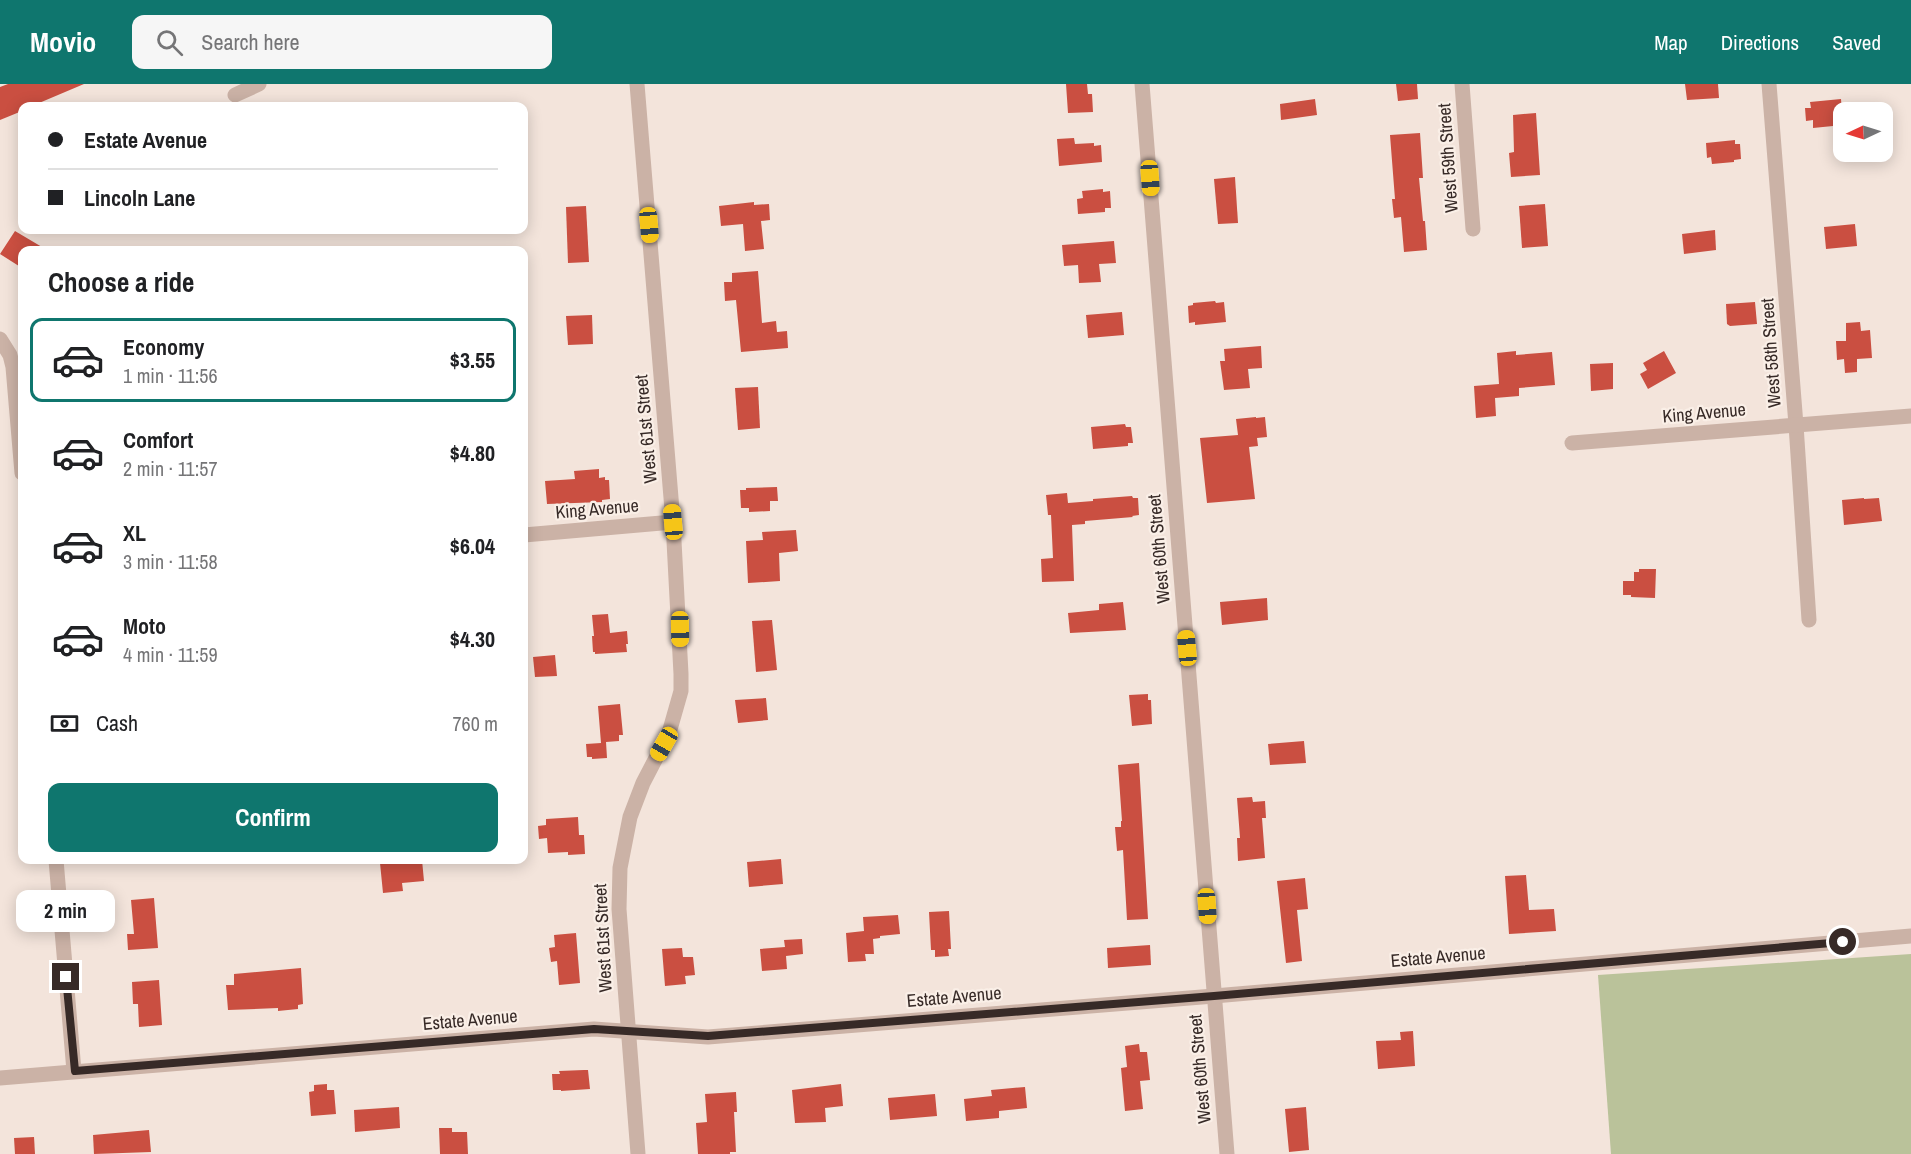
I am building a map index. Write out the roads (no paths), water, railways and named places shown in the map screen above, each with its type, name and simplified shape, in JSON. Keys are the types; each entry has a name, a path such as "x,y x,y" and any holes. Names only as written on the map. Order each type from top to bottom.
{"street":[{"path":"235,95 259,84"},
{"name":"West 61st Street","path":"637,84 673,522 680,629 681,691 669,733 643,783 630,817 619,875 619,909 638,1154"},
{"name":"West 60th Street","path":"1142,84 1227,1154"},
{"name":"West 59th Street","path":"1462,84 1473,229"},
{"name":"West 58th Street","path":"1770,84 1809,620"},
{"path":"4,344 13,367 18,425"},
{"name":"King Avenue","path":"1572,443 1911,416"},
{"name":"King Avenue","path":"528,535 673,522"},
{"path":"56,864 75,1071"},
{"name":"Estate Avenue","path":"0,1078 594,1029 708,1036 1214,996 1911,936"}]}
